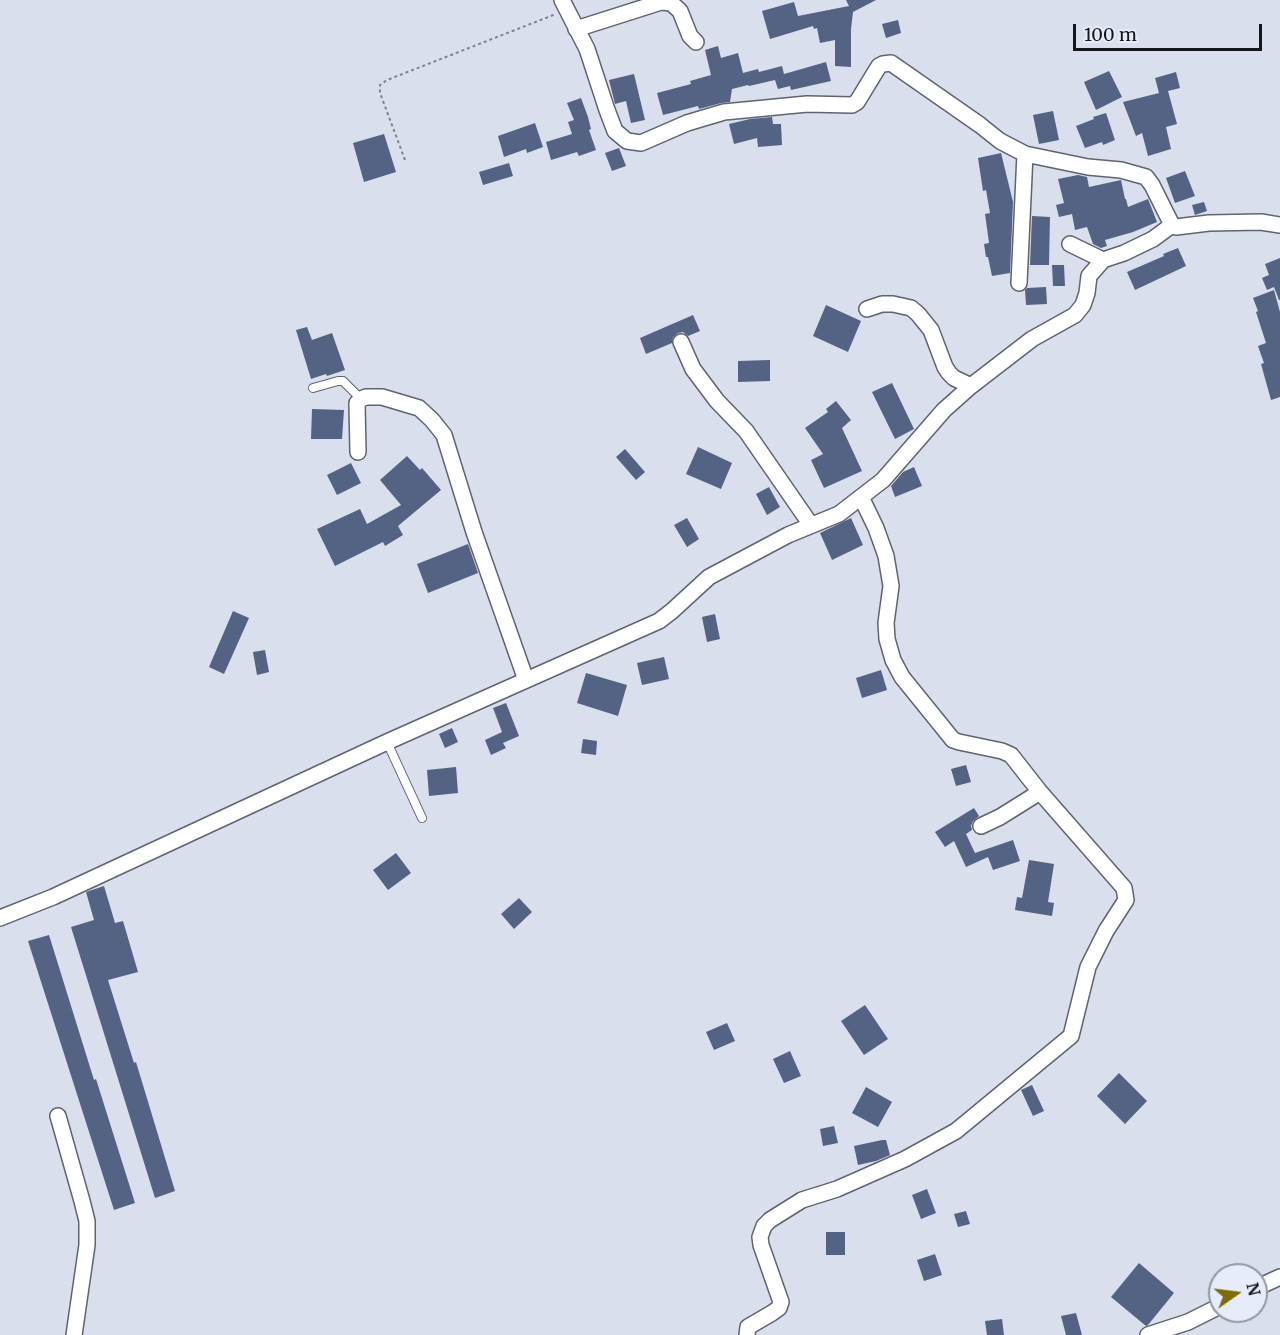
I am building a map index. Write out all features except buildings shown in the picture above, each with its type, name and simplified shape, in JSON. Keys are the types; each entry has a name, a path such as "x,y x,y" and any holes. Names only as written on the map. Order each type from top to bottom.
{"street":[{"path":"576,29 661,2 671,3 680,11 690,36 696,42"},
{"path":"564,5 587,49 615,131 627,141 641,143 687,123 724,112 807,104 852,105 879,66 891,63 1000,141 1025,154 1088,167 1121,170 1146,177 1172,225 1176,227 1209,223 1261,222 1280,225"},
{"path":"1019,282 1025,154"},
{"path":"0,918 53,897 387,742 659,621 709,578 788,535 839,514 884,480 944,410 970,386 1032,339 1075,315 1083,305 1089,276 1103,260 1153,239 1172,225"},
{"path":"1070,244 1103,260"},
{"path":"867,309 882,304 911,308 931,330 949,373 970,386"},
{"path":"681,342 693,369 717,401 746,431 811,525"},
{"path":"358,452 357,404 366,397 382,397 419,408 444,435 474,532 526,680"},
{"path":"747,1335 748,1327 779,1308 782,1302 761,1245 760,1237 764,1226 802,1200 837,1189 905,1160 956,1131 1071,1036 1088,967 1106,931 1126,900 1124,888 1040,792 1011,755 953,740 902,677 892,660 887,639 886,623 891,586 886,556 861,497"},
{"path":"981,826 1040,792"},
{"path":"58,1116 87,1221 87,1245 74,1335"},
{"path":"1148,1335 1188,1322 1208,1312"}],"lane":[{"path":"313,388 343,381 361,399"},
{"path":"387,742 422,818"}],"path":[{"path":"405,160 380,93 380,85 564,5"}]}
